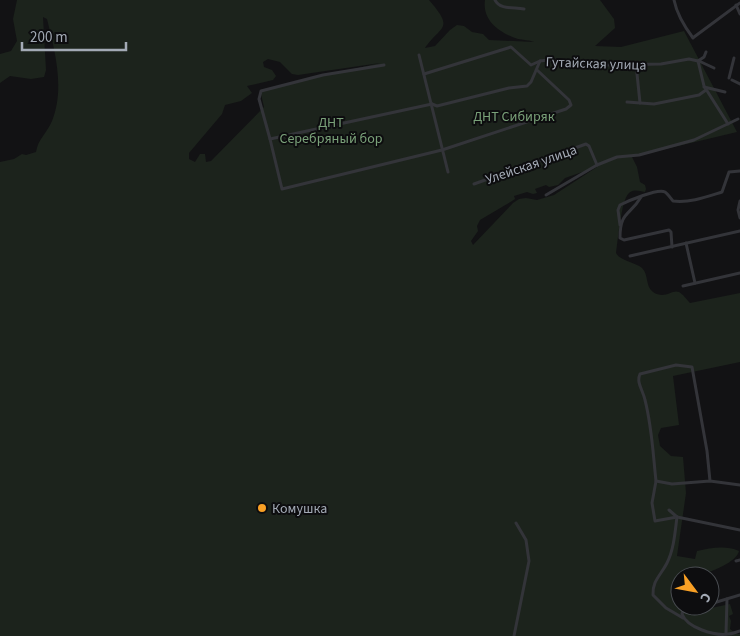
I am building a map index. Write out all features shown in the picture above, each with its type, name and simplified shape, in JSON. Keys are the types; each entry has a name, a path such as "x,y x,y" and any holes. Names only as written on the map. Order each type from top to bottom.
{"street":[{"path":"494,0 500,7 524,8"},
{"path":"674,0 683,23 694,37 738,4 740,14"},
{"name":"Гутайская улица","path":"424,74 510,47 531,64 548,60 580,65 661,64 689,59 698,61"},
{"path":"698,61 704,57 706,52"},
{"path":"419,55 448,172"},
{"path":"734,58 731,79 740,84"},
{"path":"270,139 432,104 437,106 510,88 526,86 531,82 540,61"},
{"path":"698,61 714,68"},
{"path":"698,61 705,88 728,124"},
{"path":"636,64 640,103"},
{"path":"384,66 323,75 262,91 259,99 282,189 442,150 566,109 571,105 569,100 537,70"},
{"path":"705,88 725,92"},
{"path":"626,102 654,104 699,95 705,88"},
{"path":"546,195 597,165 617,157 639,155 694,140 738,119"},
{"name":"Улейская улица","path":"474,184 588,145 597,165"},
{"path":"672,247 671,232 669,230 624,240 620,238 618,210 620,205 658,191 665,192 673,202 696,200 722,192 729,172 740,171"},
{"path":"620,225 628,210 636,206 641,197"},
{"path":"740,202 738,210 740,218"},
{"path":"630,256 740,230"},
{"path":"686,243 695,283"},
{"path":"683,286 740,273"},
{"path":"710,481 707,451 692,367 676,365 640,374 638,382 646,400 653,440 656,481 652,503 655,521 677,517 740,530"},
{"path":"656,481 672,484 710,481 740,485"},
{"path":"669,510 677,517"},
{"path":"677,517 668,559 652,587 653,595 666,608 687,622 713,634 740,631"},
{"path":"514,636 529,562 526,540 516,523"},
{"path":"720,601 740,595"},
{"path":"726,634 727,599"}],"green space":[{"path":"17,0 429,0 442,17 443,27 425,48 435,46 457,25 464,26 472,32 483,34 489,40 534,42 518,39 499,30 486,14 485,0 600,0 614,19 615,28 595,46 621,47 684,31 737,132 632,157 637,167 640,182 645,185 646,189 645,192 631,192 626,197 616,253 621,258 642,268 651,290 657,294 665,295 676,291 690,303 740,293 740,362 673,376 679,425 661,428 658,435 660,446 671,456 683,457 686,493 677,556 695,559 697,551 718,548 739,551 734,559 720,568 670,566 670,616 720,616 720,606 730,604 733,614 729,616 731,621 730,629 736,634 740,634 740,636 0,636 0,162 14,159 22,154 26,155 36,152 52,121 58,96 53,44 47,19 43,17 46,70 44,77 31,79 10,76 0,83 0,54 11,51 17,41 13,19","holes":["268,59 280,62 292,74 298,75 380,63 260,90 264,107 211,161 206,162 205,154 200,154 195,162 189,159 189,153 222,114 225,105 241,101 252,93 247,86 273,80 276,76 272,70 264,67 263,62","597,167 554,195 537,200 519,199 473,245 471,241 478,231 477,226 480,220 515,199 514,196 527,192 537,193 535,189 546,185 549,187 558,185 565,178"]}],"place":[{"name":"Комушка","path":"262,508"}],"park label":[{"name":"ДНТ Сибиряк","path":"514,116"},
{"name":"ДНТ Серебряный бор","path":"331,130"}]}
